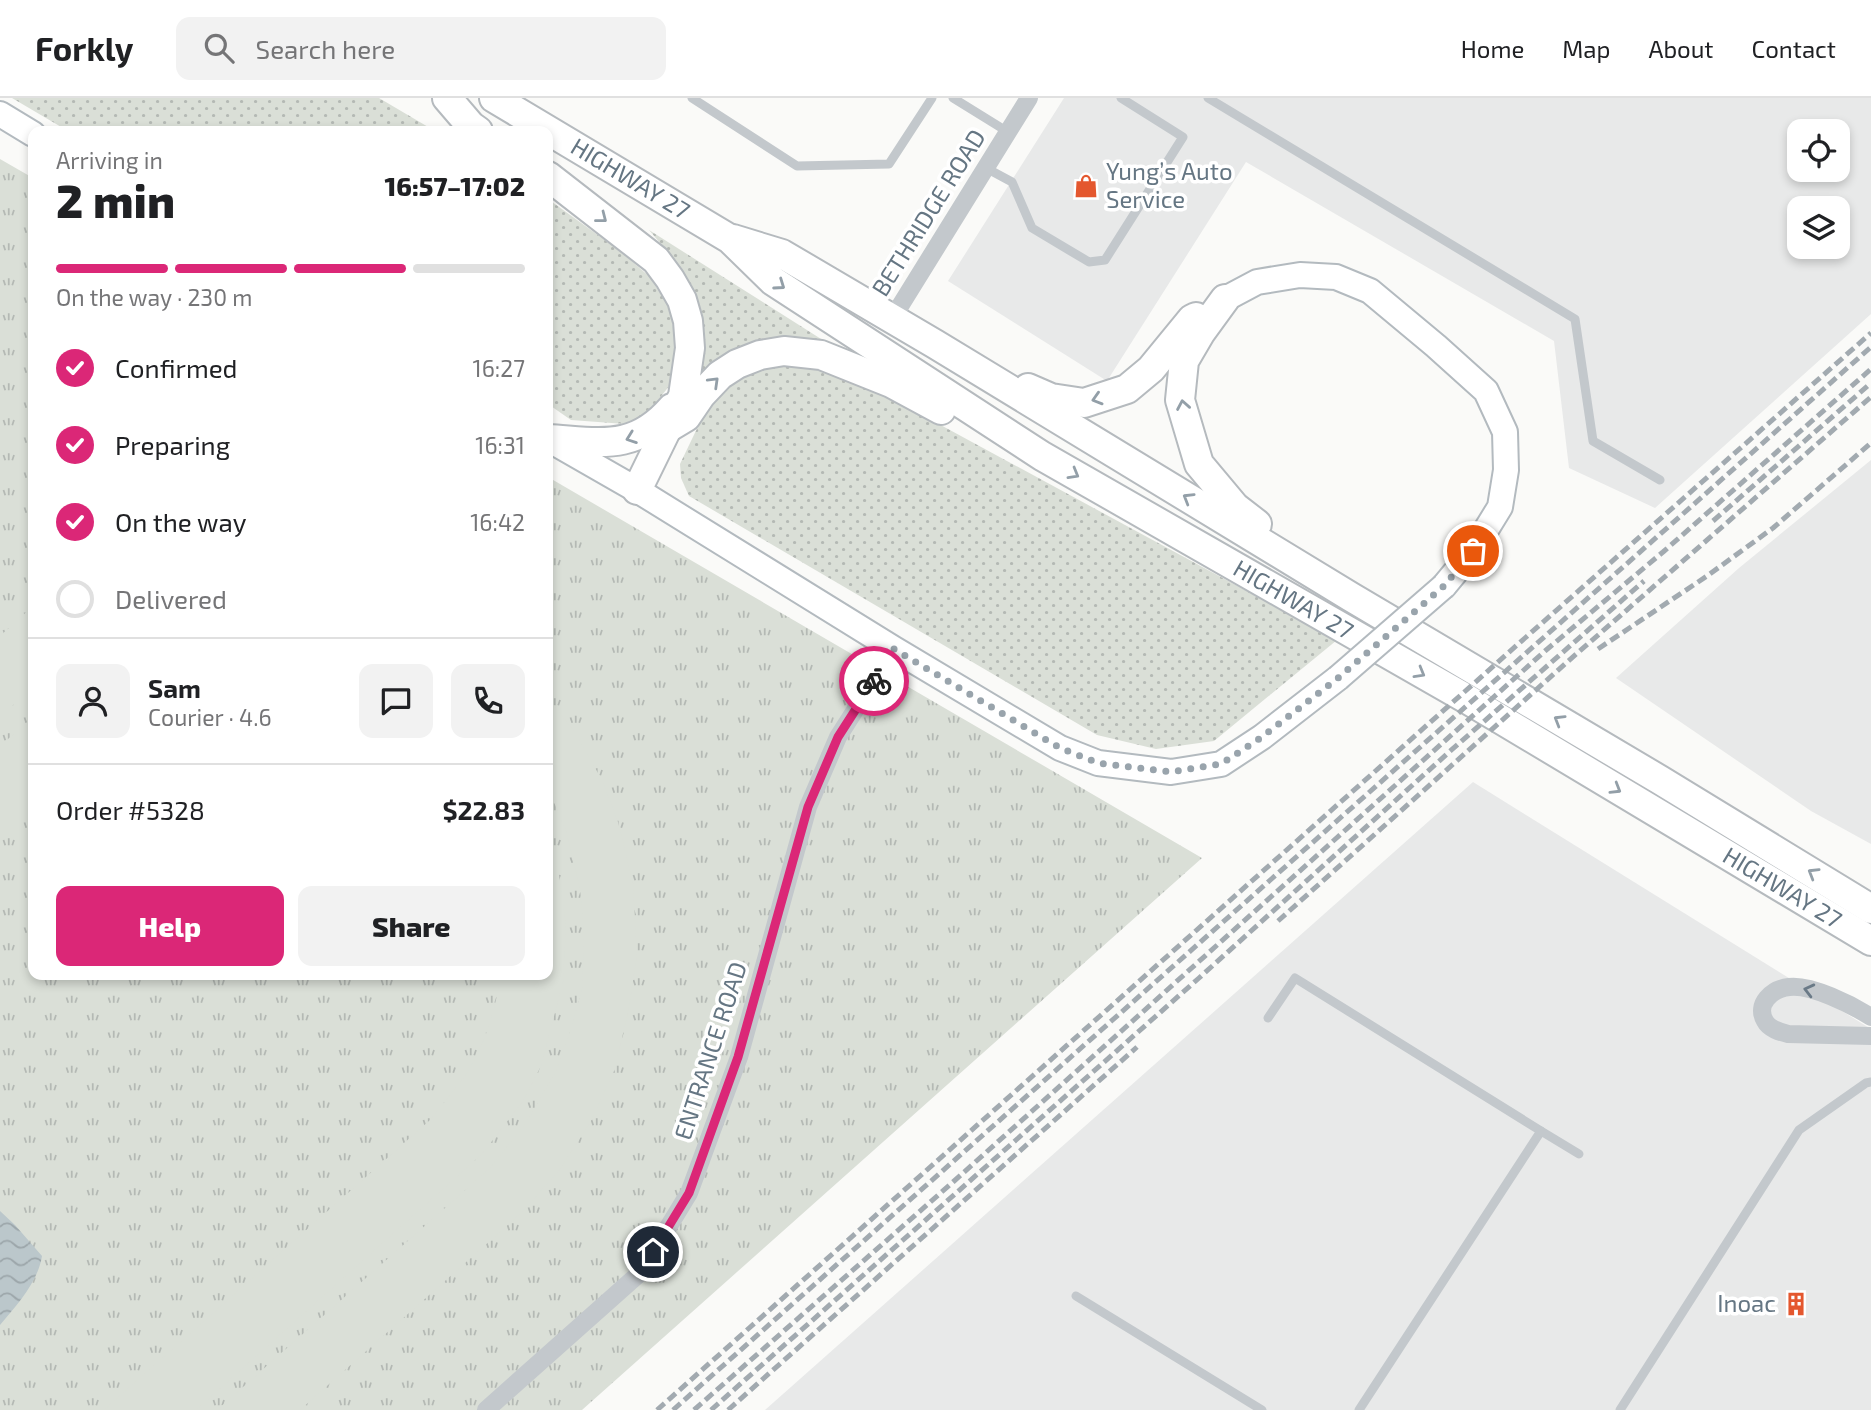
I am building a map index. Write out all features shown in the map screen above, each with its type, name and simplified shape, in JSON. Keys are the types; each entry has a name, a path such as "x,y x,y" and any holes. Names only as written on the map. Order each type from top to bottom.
{"main road":[{"path":"447,98 471,126"},
{"name":"HIGHWAY 27","path":"494,98 541,126"},
{"name":"HIGHWAY 27","path":"553,133 730,239 773,281 1042,456 1466,699 1871,941"},
{"path":"553,180 656,260 682,300 688,321 690,348 683,396 637,490"},
{"name":"HIGHWAY 27","path":"730,239 782,254 1871,909"},
{"path":"935,344 1051,398 1084,403 1127,390 1151,369 1192,319 1225,299"},
{"path":"1225,299 1184,361 1180,400 1199,464 1236,507 1351,597"},
{"path":"666,429 686,417 701,394 720,375 737,364 760,355 784,351 821,355 891,383 974,428 1042,456"},
{"path":"553,439 617,442 635,438 663,419 683,396"}],"street":[{"name":"BETHRIDGE ROAD","path":"892,319 1029,98"},
{"path":"0,114 28,131"},
{"path":"553,442 637,490 1060,748 1098,763 1171,772 1221,764 1262,737 1338,678 1444,586 1473,551 1500,507 1506,470 1505,432 1486,391 1370,292 1336,277 1300,275 1257,282 1225,299"},
{"name":"ENTRANCE ROAD","path":"486,1410 641,1272 689,1193 738,1057 808,807 838,737 894,649"},
{"path":"1871,1017 1837,999 1790,986 1776,990 1766,998 1762,1010 1765,1023 1776,1031 1788,1034 1871,1036"}],"lane":[{"path":"692,98 797,166 889,164 932,98"},
{"path":"953,98 1008,132"},
{"path":"986,168 1012,182 1032,228 1089,262 1105,260 1183,137 1121,98"},
{"path":"1208,98 1575,319 1593,441 1660,480"},
{"path":"1268,1018 1295,978 1579,1154"},
{"path":"1620,1410 1798,1130 1855,1090 1871,1082"},
{"path":"1359,1410 1541,1131"},
{"path":"1076,1296 1262,1410"}],"shaded area":[{"path":"1064,98 1871,98 1871,314 1655,508 1569,468 1554,341 1246,162 1107,381 948,281"},
{"path":"1871,460 1871,844 1811,811 1616,678 1739,568"},
{"path":"1473,782 1871,1029 1871,1410 765,1410"}],"green space":[{"path":"12,98 379,98 427,126 60,126"},
{"path":"0,159 28,175 28,980 553,980 553,480 1202,858 582,1410 0,1410"},
{"path":"553,203 620,251 650,277 670,309 677,352 670,385 648,413 625,424 571,420 553,407"},
{"path":"649,230 840,351 701,379 701,323 694,292 679,267"},
{"path":"802,360 867,385 1337,640 1214,741 1156,749 1097,735 689,496 681,478 680,464 703,416 742,371"},
{"path":"28,611 28,692 0,717 0,636"},
{"path":"553,704 574,731 602,780 618,822 633,883 637,955 628,1013 614,1071 590,1123 558,1172 519,1215 300,1410 217,1410 489,1169 526,1123 556,1071 582,989 584,938 580,888 566,831 553,800"},
{"path":"28,721 28,803 0,828 0,746"},
{"path":"553,857 559,875 566,926 563,982 541,1066 523,1101 482,1154 196,1410 104,1410 430,1120 464,1077 478,1053 492,1015 500,980 553,980"}],"water":[{"path":"0,1211 42,1256 31,1284 0,1325"}],"railway":[{"path":"657,1410 1871,333"},
{"path":"673,1410 1871,347"},
{"path":"694,1410 953,1182 1545,651 1663,552 1871,369"},
{"path":"1713,521 1871,383"},
{"path":"1278,921 1566,663 1871,397"},
{"path":"1598,649 1773,528 1871,443"},
{"path":"711,1410 1644,581"},
{"path":"728,1410 1137,1047"}],"way so far":[{"path":"874,681 894,649 1060,748 1098,763 1171,772 1221,764 1262,737 1338,678 1444,586 1473,551"}],"place":[{"name":"Yung’s Auto Service","path":"1086,186"},
{"name":"Inoac","path":"1796,1304"}],"route":[{"path":"653,1252 689,1193 738,1057 808,807 838,737 874,681"}]}
